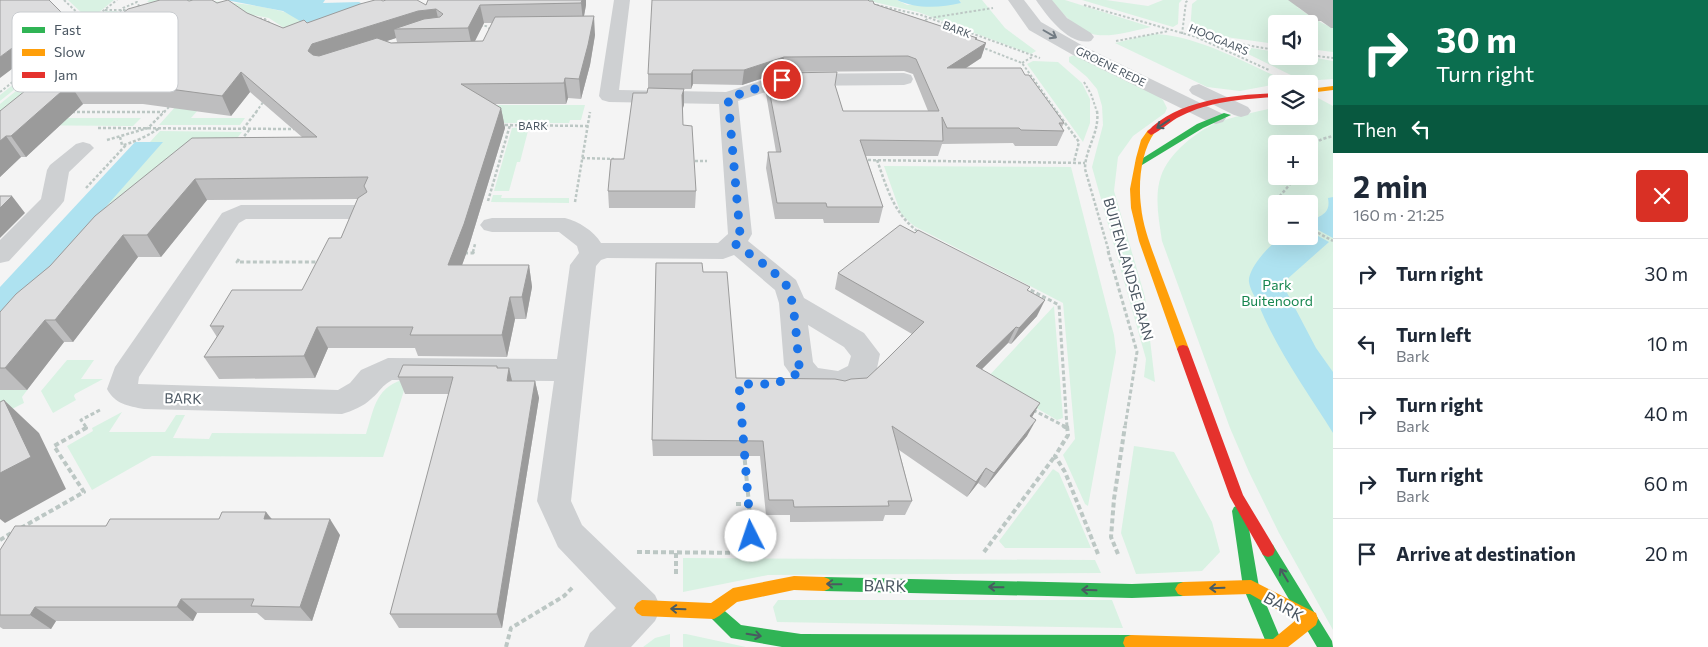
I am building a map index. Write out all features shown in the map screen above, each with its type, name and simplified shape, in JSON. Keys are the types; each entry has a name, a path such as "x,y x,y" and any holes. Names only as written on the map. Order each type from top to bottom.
{"street":[{"path":"622,0 620,28 609,96 728,98 782,80 904,79"},
{"name":"GROENE REDE","path":"1044,0 1061,22 1072,30 1142,63 1219,109"},
{"name":"GROENE REDE","path":"1008,3 1035,26 1079,51 1195,108 1241,111"},
{"path":"600,28 620,28"},
{"path":"1318,90 1333,88"},
{"path":"1139,164 1200,126 1219,109 1251,96 1268,96"},
{"path":"728,98 740,234 734,243 724,251 606,250 592,254 583,265 554,501 570,536 642,608 714,611 737,632 801,642 1127,643 1276,647"},
{"path":"1241,111 1268,101"},
{"name":"BUITENLANDSE BAAN","path":"1195,108 1170,118 1146,137 1139,164 1134,202 1144,241 1237,497 1251,587 1276,647"},
{"path":"0,255 52,200 58,170 86,138"},
{"path":"130,394 122,389 124,375 230,218 241,212 361,212"},
{"path":"487,224 565,225 588,242 592,254"},
{"path":"734,243 760,262 787,286 792,303"},
{"name":"BARK","path":"130,394 144,397 342,402 361,391 371,378 388,369 571,370"},
{"name":"BUITENLANDSE BAAN","path":"1237,497 1326,647"},
{"name":"BARK","path":"714,611 733,595 794,583 1132,591 1251,587 1310,618 1276,647"},
{"path":"604,647 642,608"}],"path":[{"path":"64,0 77,12"},
{"path":"102,12 117,0"},
{"name":"HOOGAARS","path":"1188,0 1186,2 1182,34 1196,38 1272,72"},
{"path":"121,10 137,2 141,10"},
{"name":"BARK","path":"864,2 930,18 1032,57 1044,59"},
{"path":"925,27 916,24 930,18 1008,3"},
{"path":"1080,4 1182,34"},
{"path":"870,7 895,12"},
{"path":"105,10 131,10"},
{"path":"255,18 264,19 276,28"},
{"path":"477,26 486,26 490,29"},
{"path":"1196,38 1268,49"},
{"path":"978,46 1022,62 1079,142 1074,162"},
{"path":"1318,56 1333,58"},
{"path":"858,160 1084,163 1098,125 1095,98 1081,77"},
{"path":"0,92 12,83"},
{"path":"243,128 268,95"},
{"path":"565,225 573,216 592,104 609,96"},
{"path":"86,138 120,137 148,128 170,105"},
{"path":"69,112 164,112"},
{"name":"BARK","path":"500,125 588,126"},
{"path":"463,253 473,253 487,224 510,125"},
{"path":"86,138 148,128 297,129"},
{"path":"120,137 122,144 126,145 131,140 150,136 159,128"},
{"path":"239,143 250,129"},
{"path":"1318,141 1333,136"},
{"path":"582,158 620,159"},
{"path":"686,160 733,162"},
{"path":"877,160 896,212 910,228 928,237"},
{"name":"BUITENLANDSE BAAN","path":"1084,163 1137,352 1114,499 1111,537 1132,591"},
{"path":"1281,195 1289,185"},
{"path":"1318,233 1333,241"},
{"path":"243,254 237,262 318,262 323,254"},
{"path":"983,554 1055,456 1068,435 1059,305 1024,287"},
{"path":"0,540 84,492 54,446 86,428 81,420 130,394"},
{"path":"1027,406 1068,429"},
{"path":"744,444 752,553"},
{"path":"1055,456 1065,472 1098,554"},
{"path":"736,504 749,504"}],"green space":[{"path":"68,0 114,0 99,12 81,12"},
{"path":"149,0 215,1 265,7 289,14 312,28 287,30 269,18 218,9 147,2"},
{"path":"865,0 897,0 907,5 961,3 959,0 982,0 1005,28 1036,51 1031,54 918,12"},
{"path":"1051,0 1065,0 1151,27 1118,34 1095,34 1085,31 1075,24"},
{"path":"1082,0 1106,0 1148,6 1163,0 1182,0 1179,3 1178,24 1173,27"},
{"path":"1197,0 1333,0 1297,7 1310,15 1268,15 1268,43 1190,32 1192,4"},
{"path":"1318,20 1333,28 1333,52 1318,50"},
{"path":"1152,34 1169,35 1203,44 1273,75 1268,75 1268,86 1240,91 1207,87 1115,43"},
{"path":"1220,43 1268,51 1268,64 1240,50"},
{"path":"1077,54 1155,93 1163,100 1167,108 1165,113 1133,136 1118,157 1114,191 1145,297 1155,382 1144,377 1146,359 1092,167 1103,125 1102,106 1097,89 1087,77 1069,62 1069,57"},
{"path":"1318,58 1333,61 1333,79 1318,80 1318,75 1291,75 1270,65 1318,65"},
{"path":"1033,61 1058,62 1082,83 1090,99 1090,123 1083,142 1027,64"},
{"path":"201,78 205,102 191,118 245,118 240,125 159,125"},
{"path":"12,85 12,91 0,101 0,95"},
{"path":"15,92 31,92 0,112 0,104"},
{"name":"Park Buitenoord","path":"1318,98 1333,106 1333,630 1279,533 1249,472 1230,428 1162,241 1158,192 1165,167 1184,144 1200,132 1216,123 1268,109 1268,125 1318,125"},
{"path":"497,105 585,105 581,120 570,120 569,123 495,123 494,112"},
{"path":"10,118 141,118 133,126 1,125"},
{"path":"529,127 520,162 517,162 509,191 494,191 512,128"},
{"path":"160,131 242,132 226,152 0,327 162,142 150,142"},
{"path":"884,166 1071,167 1114,335 1116,352 1088,506 1085,504 1063,455 1075,439 1063,303 914,226 901,214"},
{"path":"493,195 502,195 501,198 569,198 569,203 491,202"},
{"path":"1054,306 1063,418 1057,420 986,379"},
{"path":"67,360 94,360 81,379 103,379 75,394 76,400 53,413 41,391"},
{"path":"408,378 383,457 152,456 92,490 67,446 93,431 92,428 122,412 109,432 165,432 176,415 185,415 173,438 209,439 212,433 366,434 375,406 383,392 397,382"},
{"path":"0,389 28,389 22,397 24,403 0,415"},
{"path":"1134,446 1174,452 1212,522 1220,552 1202,571 1136,574 1121,533"},
{"path":"1053,469 1059,473 1091,548 1005,548 999,541"},
{"path":"683,558 1095,560 1101,573 768,575 683,592"},
{"path":"778,600 1112,600 1123,628 777,622 773,607"},
{"path":"670,634 670,647 643,647 655,638"},
{"path":"683,634 686,634 746,647 683,647"}],"water":[{"path":"226,0 325,0 323,3 359,2 371,9 312,28 283,11"},
{"path":"897,0 959,0 961,3 928,7 912,5"},
{"path":"135,142 163,142 0,327 0,287"},
{"path":"1333,197 1333,238 1318,230 1318,218 1328,208 1328,198"},
{"path":"1318,236 1329,242 1285,281 1284,287 1316,348 1333,372 1333,433 1283,353 1251,290 1249,276 1256,263 1272,245 1318,245"}],"building":[{"path":"0,0 49,0 61,12 12,12 12,48 0,57"},
{"path":"160,0 212,0 217,3 228,0 247,13 283,28 304,20 307,23 375,0 417,0 426,5 428,0 582,0 581,3 480,5 468,28 394,29 424,19 440,17 443,14 436,9 418,11 312,44 308,51 313,55 319,56 377,38 391,43 483,41 495,17 594,16 579,79 565,78 564,83 461,84 501,108 464,224 448,265 529,265 522,297 510,297 502,335 410,335 413,327 317,327 304,356 204,357 224,326 210,326 232,290 302,290 329,238 341,238 358,198 367,192 364,186 368,177 195,179 147,235 123,235 55,320 45,320 5,368 0,368 0,312 16,294 50,266 95,216 192,138 317,137 241,72 222,96 178,90 178,12 124,12 128,9"},
{"path":"652,0 873,1 874,4 977,38 975,39 986,43 947,68 1021,68 1025,75 1029,75 1064,123 1059,123 1064,131 1021,130 1019,128 947,128 942,117 943,141 860,140 883,207 827,207 826,203 777,203 768,152 781,152 767,79 786,73 837,72 835,85 843,111 939,111 916,59 908,56 784,57 744,70 693,70 691,74 648,74"},
{"path":"648,88 684,89 682,95 683,125 692,126 696,191 608,191 611,159 624,159 633,93 647,93"},
{"path":"24,92 61,92 11,136 6,136 0,141 0,111"},
{"path":"0,196 12,196 0,208"},
{"path":"900,225 915,233 918,230 1030,287 1027,290 1045,300 1019,328 1016,327 976,366 1040,403 1030,416 1036,420 994,473 986,468 976,482 892,426 912,501 888,501 889,506 794,507 793,500 769,500 763,441 652,440 656,263 702,263 703,272 727,272 736,378 835,379 845,381 867,378 924,322 838,273"},
{"path":"403,365 497,366 497,368 509,368 507,381 535,381 497,614 390,614 453,377 398,377"},
{"path":"4,400 31,457 0,473 0,402"},
{"path":"222,512 266,512 264,519 330,519 300,607 251,606 254,599 181,599 177,607 35,607 30,615 0,615 0,550 15,526 106,526 110,519 219,519"}],"traffic: fast":[{"path":"1139,163 1200,126 1227,115"},
{"path":"1239,511 1251,587 1276,647"},
{"path":"1268,550 1326,647"},
{"path":"824,584 1132,591 1183,589"},
{"path":"714,611 737,632 801,642 1131,643"}],"traffic: slow":[{"path":"1318,90 1333,88"},
{"path":"1151,132 1145,140 1140,158 1135,189 1136,208 1144,241 1183,349"},
{"path":"642,608 714,611 733,595 794,583 824,584"},
{"path":"1131,643 1276,647 1310,619 1251,587 1183,589"}],"traffic: jam":[{"path":"1151,132 1179,114 1210,103 1243,97 1268,95"},
{"path":"1183,349 1237,497 1268,550"}],"route":[{"path":"751,536 739,384 775,384 803,371 799,365 792,303 787,286 760,262 734,243 740,234 728,98 782,80"}]}
